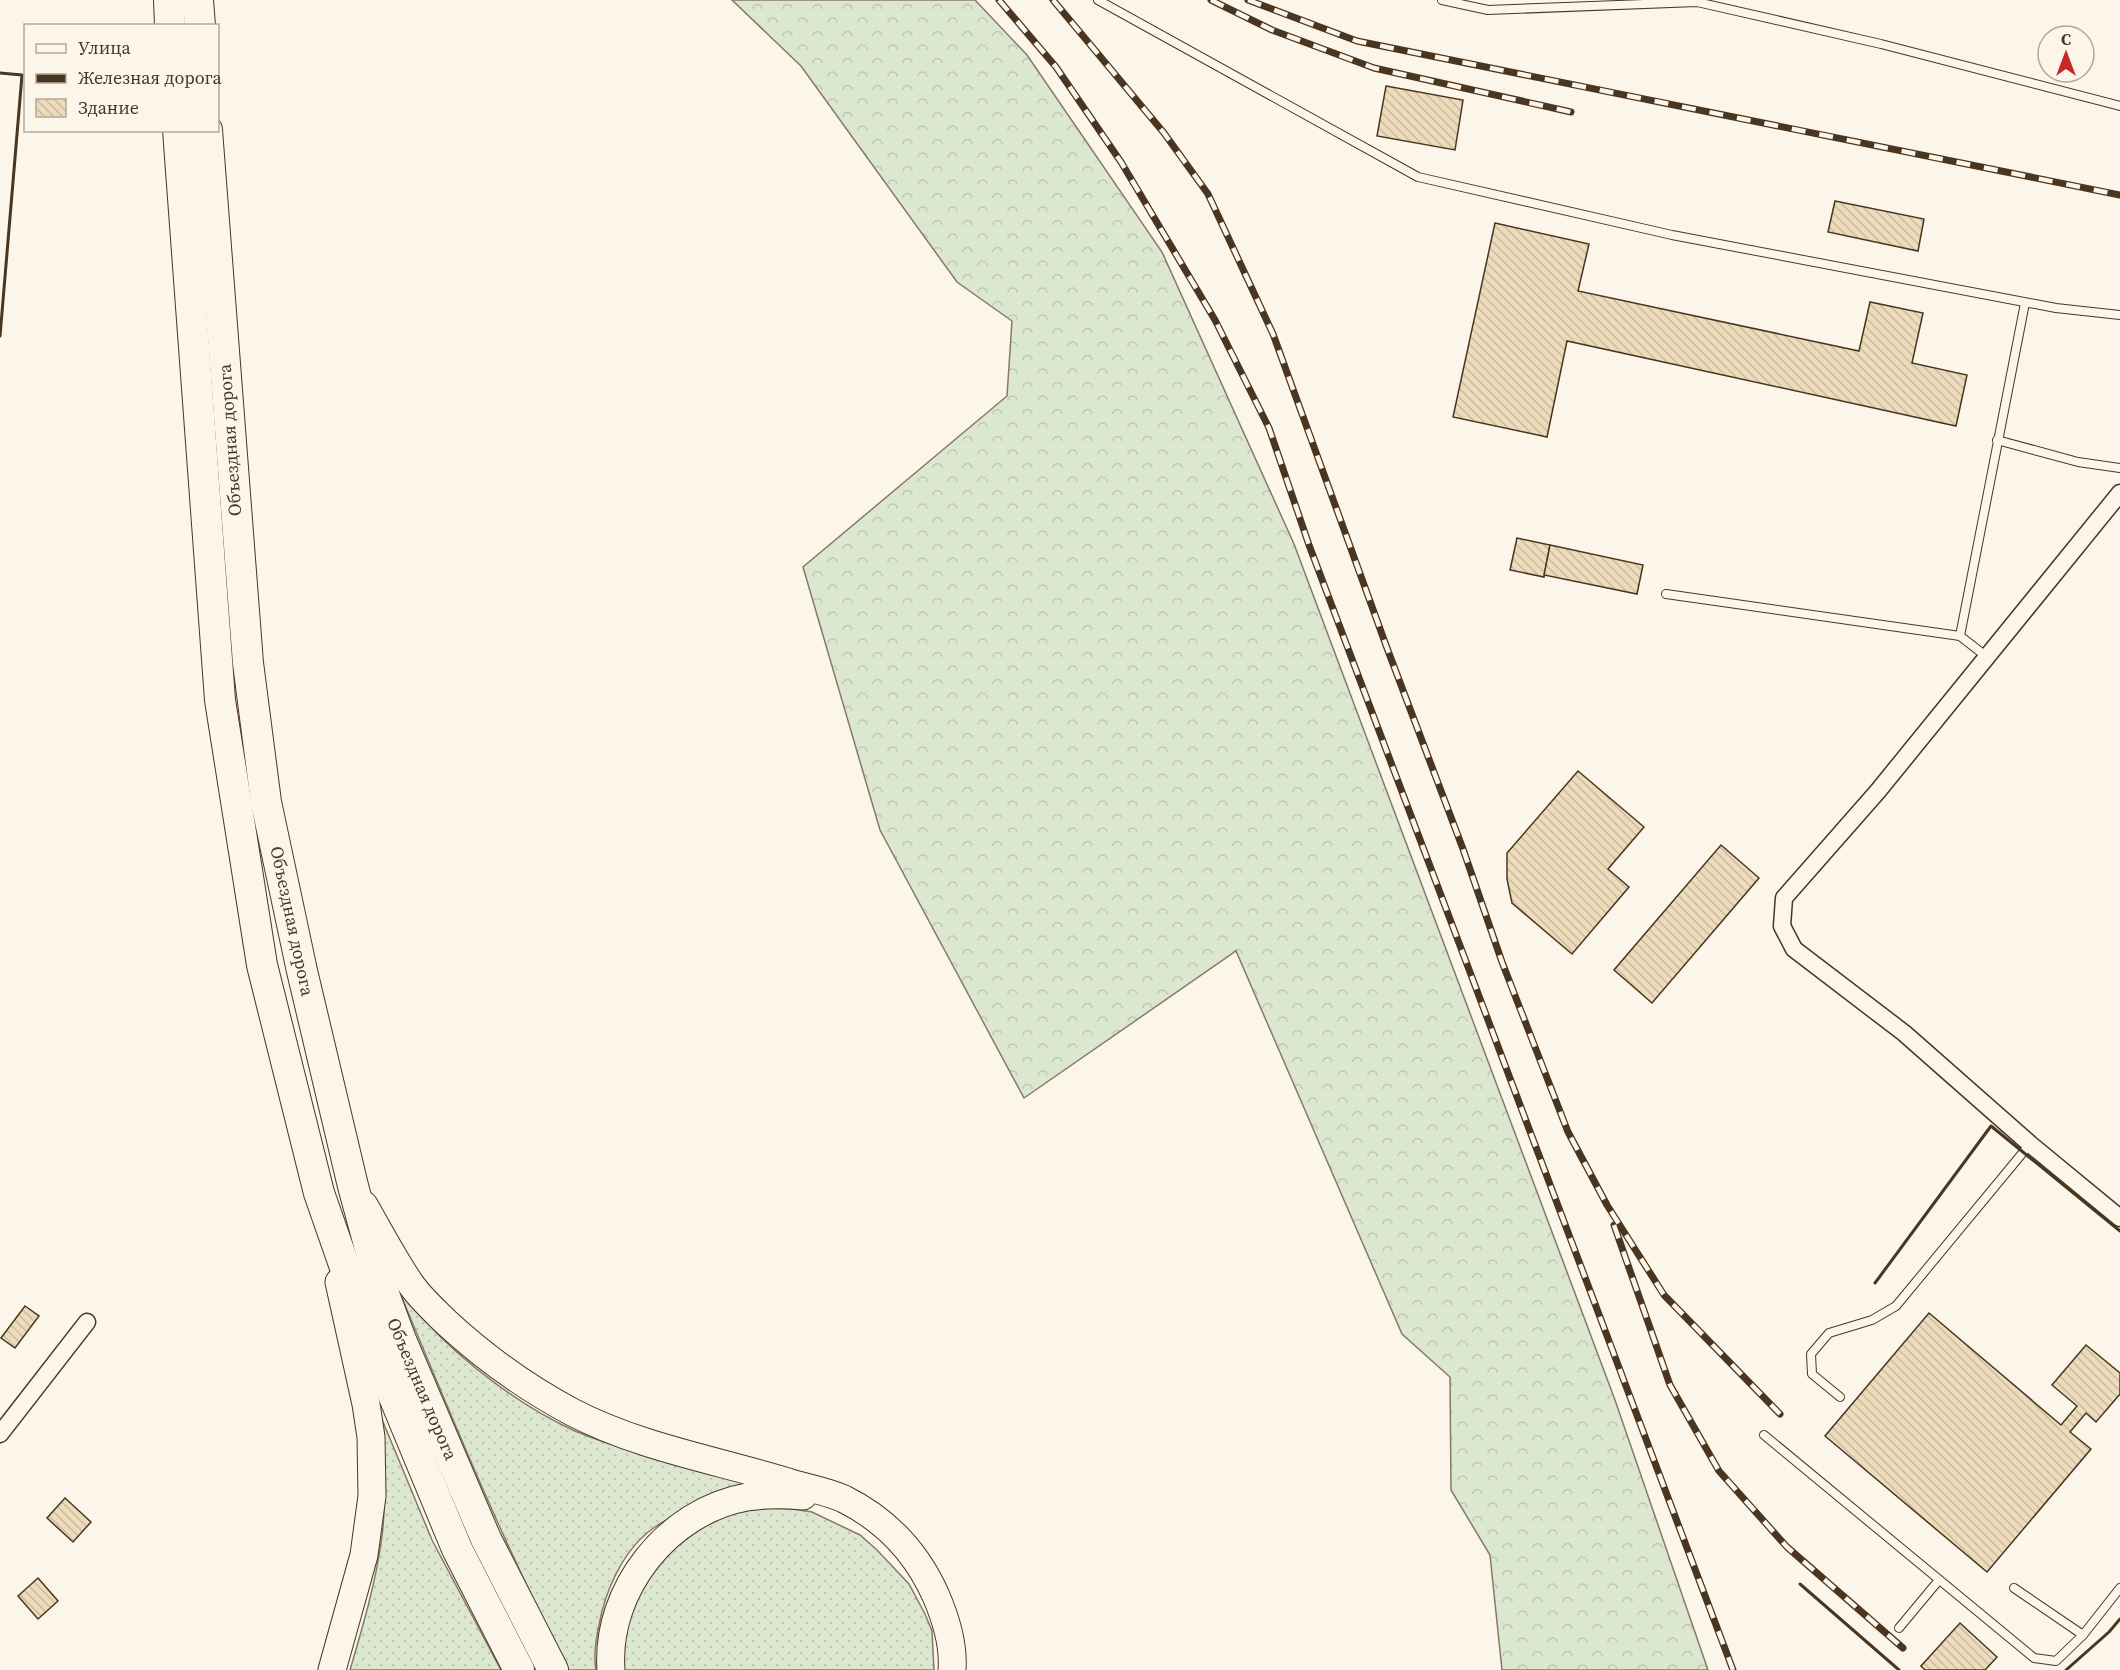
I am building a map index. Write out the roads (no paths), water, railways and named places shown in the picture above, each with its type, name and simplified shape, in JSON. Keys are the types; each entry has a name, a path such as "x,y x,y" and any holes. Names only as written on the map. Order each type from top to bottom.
{"highway":[{"path":"169,0 170,24"},
{"path":"198,0 200,24"},
{"name":"Объездная дорога","path":"178,132 220,700 262,965 319,1193 370,1339 457,1549 519,1670"},
{"name":"Объездная дорога","path":"207,132 248,663 266,802 302,971 353,1186 378,1278 401,1340 486,1539 553,1670"}],"main road":[{"path":"353,1186 401,1269 417,1291 469,1342 517,1379 576,1414 645,1442 740,1467 843,1499 888,1528 916,1560 929,1580 946,1620 951,1640 952,1670"},
{"path":"319,1193 366,1404 371,1437 372,1468 371,1506 364,1554 332,1670"},
{"path":"611,1670 609,1651 614,1624 627,1589 642,1565 666,1538 708,1510 746,1497 781,1494 843,1499"}],"street":[{"path":"2120,493 1878,791 1784,898 1782,926 1794,949 1904,1033 2030,1144 2120,1218"},
{"path":"0,1434 87,1322"}],"lane":[{"path":"1098,0 1418,177 1672,235 2056,309 2120,315"},
{"path":"1442,0 1488,10 1697,2 1881,44 2120,106"},
{"path":"1960,636 2025,303"},
{"path":"1997,440 2078,462 2120,468"},
{"path":"1666,594 1960,636 1987,657"},
{"path":"1840,1396 1812,1374 1811,1354 1829,1333 1872,1320 1896,1306 2030,1144"},
{"path":"1764,1435 2034,1658 2056,1661 2083,1635 2120,1588"},
{"path":"1899,1628 1939,1580"},
{"path":"2014,1588 2083,1635"}],"railway":[{"path":"999,0 1056,67 1121,162 1215,320 1269,428 1309,545 1733,1670"},
{"path":"1053,0 1164,133 1208,194 1273,334 1463,849 1502,962 1568,1132 1607,1205 1664,1295 1780,1414"},
{"path":"1211,0 1272,30 1374,68 1571,112"},
{"path":"1248,0 1357,41 2120,195"},
{"path":"1614,1225 1670,1385 1719,1471 1787,1547 1903,1648"}]}
